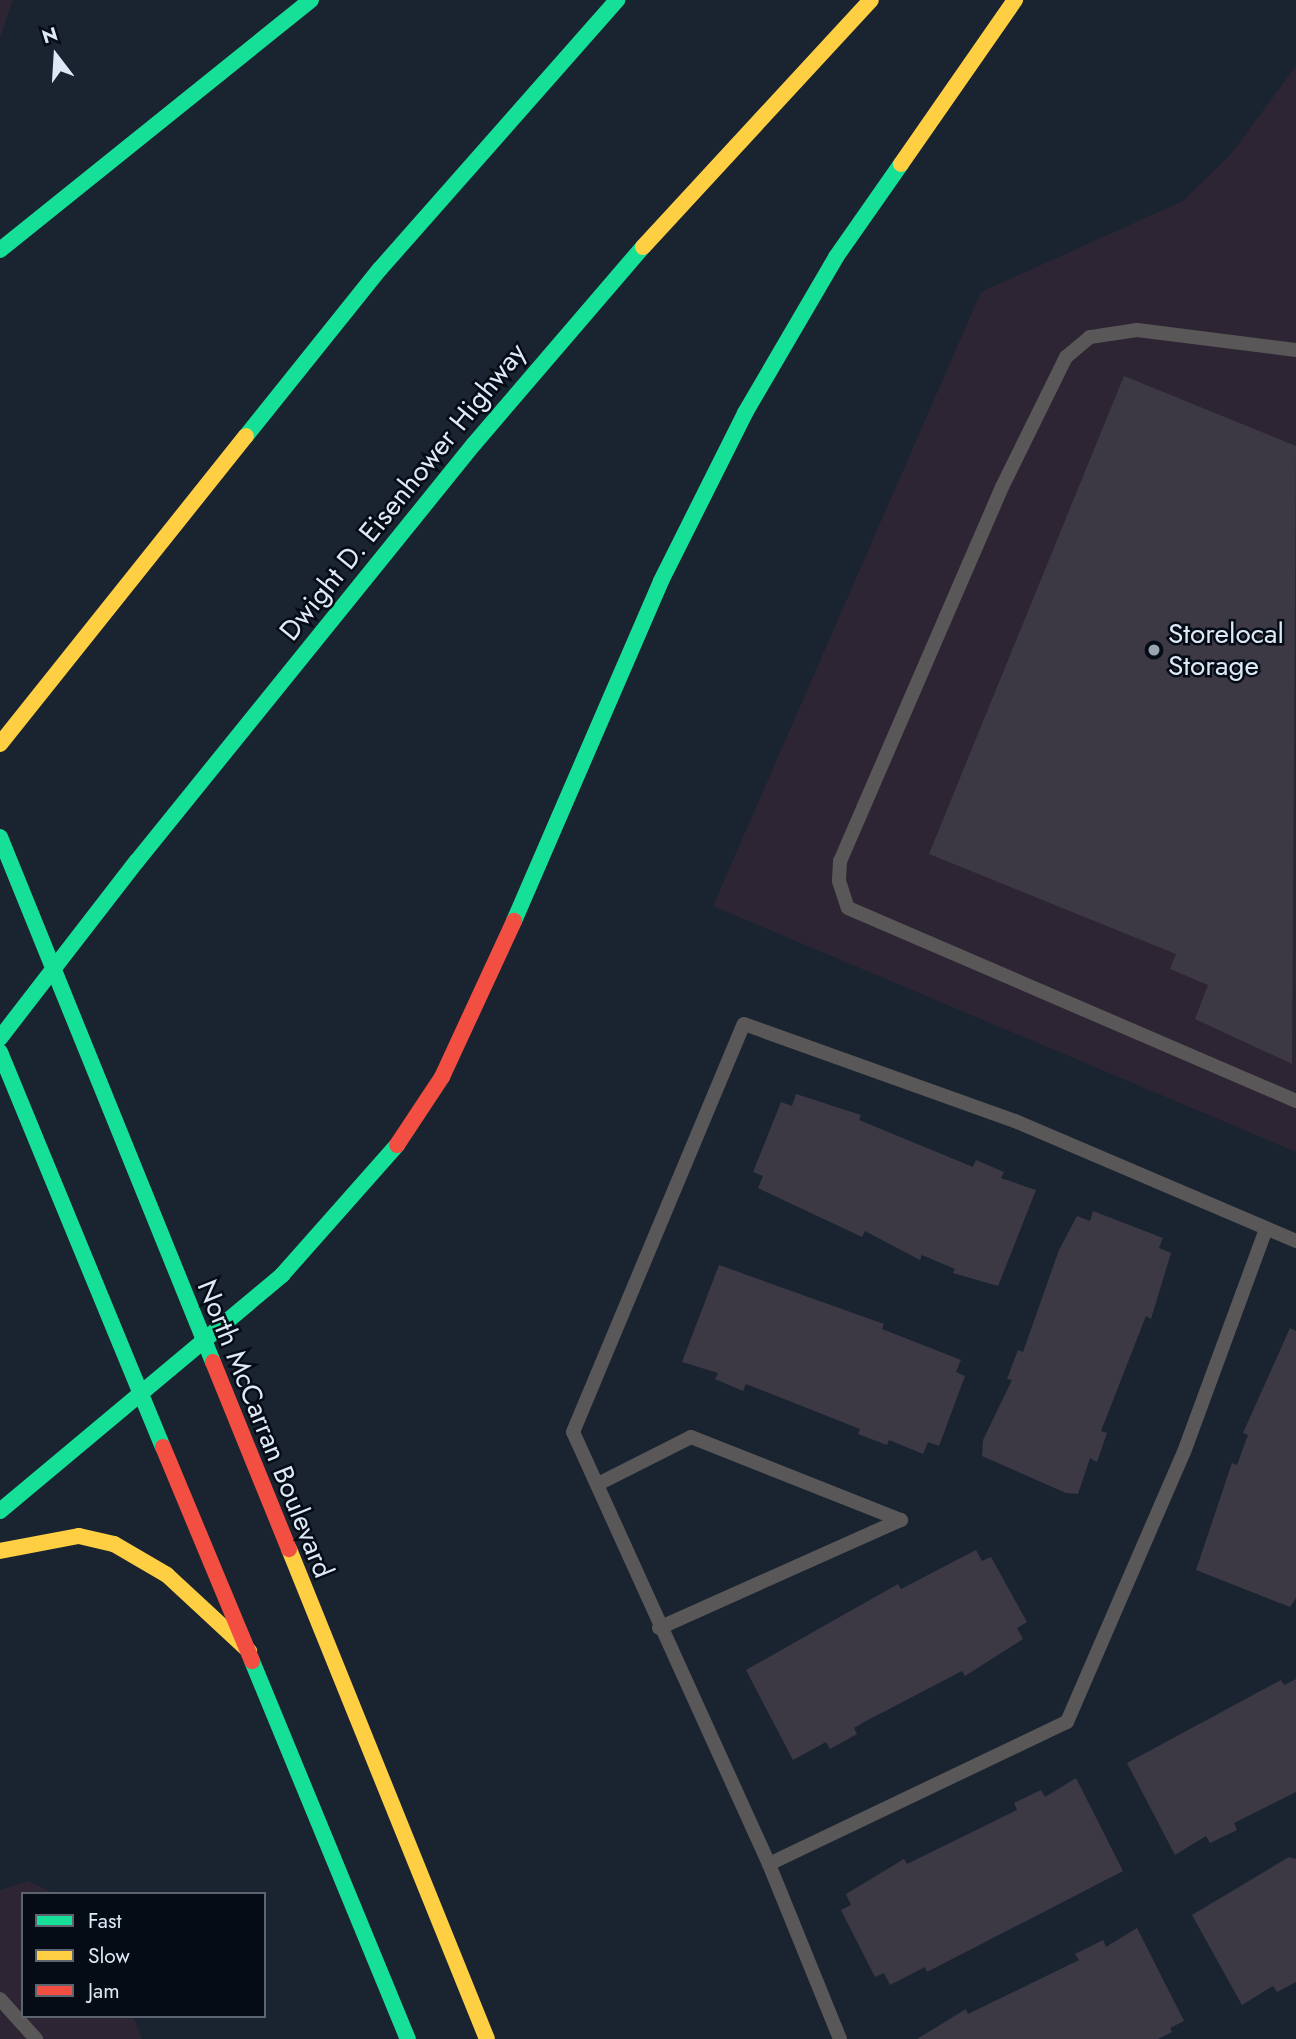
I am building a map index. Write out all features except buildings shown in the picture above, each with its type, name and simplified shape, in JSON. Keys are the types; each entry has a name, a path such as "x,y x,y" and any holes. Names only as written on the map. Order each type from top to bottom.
{"main road":[{"path":"0,250 311,0"},
{"path":"0,744 380,269 617,0"},
{"name":"Dwight D. Eisenhower Highway","path":"0,1038 136,861 474,444 643,247 871,0"},
{"path":"0,1511 282,1275 387,1160 442,1077 526,899 661,581 745,412 836,257 1015,0"},
{"path":"0,234 52,208"},
{"name":"North McCarran Boulevard","path":"0,837 201,1342 487,2039"},
{"path":"0,1052 408,2039"},
{"path":"0,1551 39,1538 79,1536 114,1544 167,1575 249,1651"}],"lane":[{"path":"1296,350 1137,330 1090,337 1066,357 1002,487 840,861 839,881 843,902 859,914 1296,1101"},
{"path":"840,2039 769,1864 659,1628 600,1483 573,1432 744,1024 1015,1121 1296,1241"},
{"path":"769,1864 1067,1722 1184,1452 1266,1229"},
{"path":"600,1483 691,1437 901,1520 659,1628"},
{"path":"0,1999 36,2039"}],"shaded area":[{"path":"0,0 13,0 0,37"},
{"path":"1296,66 1296,1152 713,906 981,292 1183,201 1231,154"},
{"path":"28,1881 52,1892 21,1892 21,2018 134,2018 142,2039 0,2039 0,1890"}],"traffic: fast":[{"path":"0,250 311,0"},
{"path":"246,436 380,269 617,0"},
{"path":"514,921 661,581 745,413 836,257 901,164"},
{"path":"137,861 474,444 643,247"},
{"path":"0,837 213,1362"},
{"path":"0,1038 137,861"},
{"path":"0,1052 163,1447"},
{"path":"0,1511 282,1275 397,1145"},
{"path":"252,1661 408,2039"}],"traffic: slow":[{"path":"643,247 871,0"},
{"path":"901,164 1015,0"},
{"path":"0,744 246,436"},
{"path":"0,1551 79,1536 114,1544 167,1575 249,1651"},
{"path":"289,1549 487,2039"}],"traffic: jam":[{"path":"397,1145 442,1077 514,921"},
{"path":"213,1362 289,1549"},
{"path":"163,1447 252,1661"}],"place":[{"name":"Storelocal Storage","path":"1154,650"}]}
